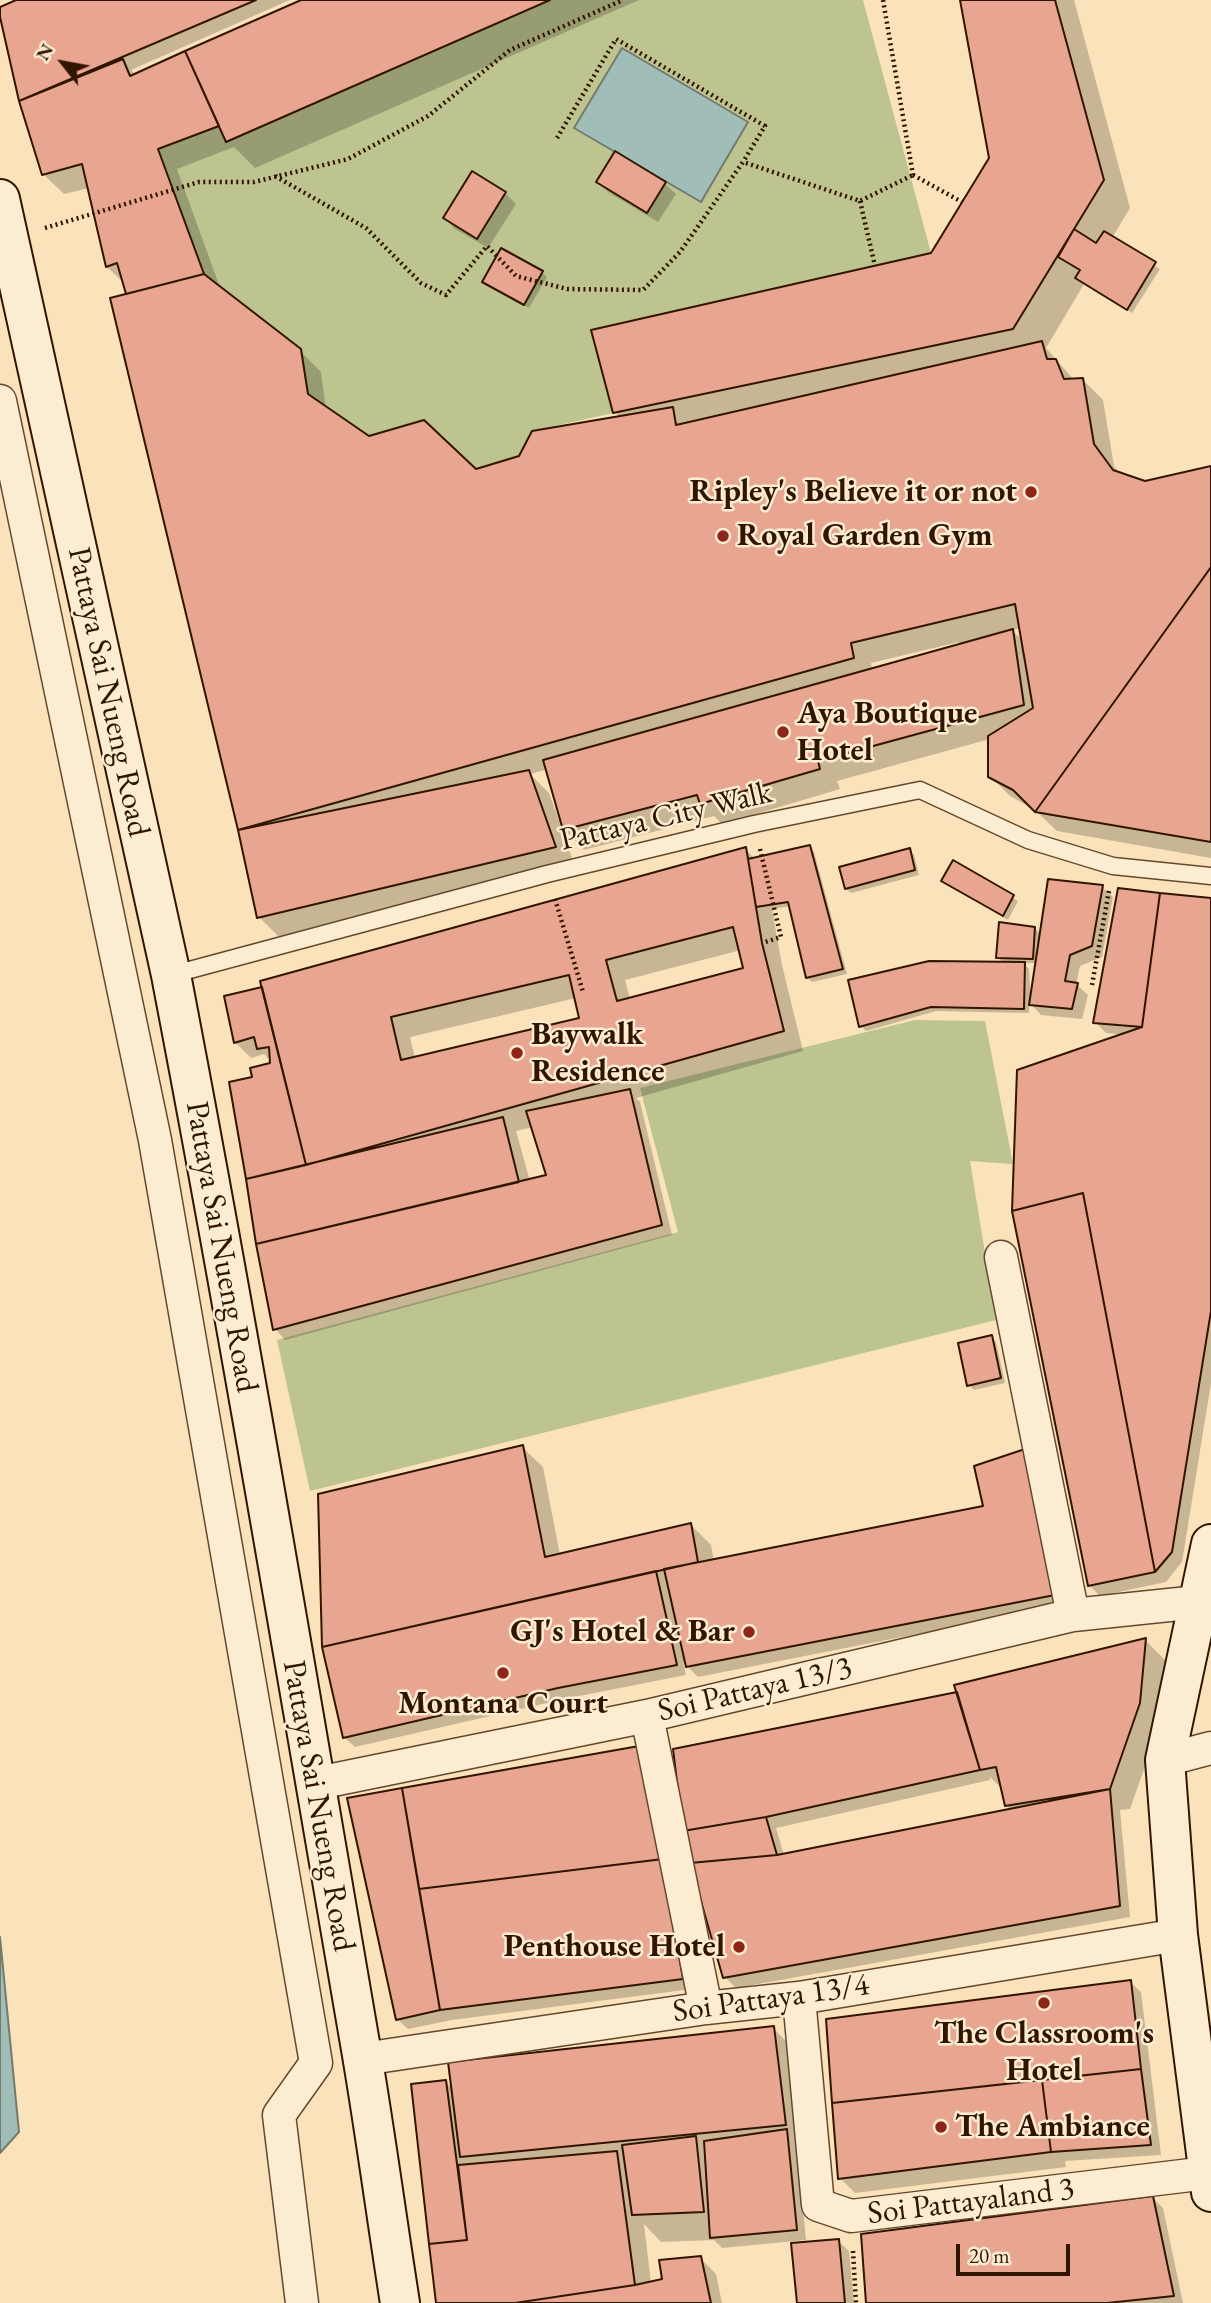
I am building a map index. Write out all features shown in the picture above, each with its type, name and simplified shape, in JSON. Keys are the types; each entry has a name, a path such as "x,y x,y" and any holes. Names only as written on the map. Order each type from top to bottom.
{"main road":[{"name":"Pattaya Sai Nueng Road","path":"0,200 171,975 248,1392 313,1784 363,2059 400,2303"},
{"path":"1209,2183 1178,1935 1165,1760 1211,1544"}],"street":[{"path":"0,401 155,1140 316,2063 279,2115 302,2303"},
{"path":"1001,1257 1073,1615"},
{"name":"Soi Pattaya 13/3","path":"313,1784 647,1716 1073,1615 1198,1602"},
{"path":"647,1716 706,2008"},
{"path":"1165,1760 1211,1748"},
{"name":"Soi Pattaya 13/4","path":"363,2059 706,2008 799,1998 1178,1935"},
{"name":"Soi Pattayaland 3","path":"799,1998 818,2205 851,2216 1209,2183"}],"lane":[{"name":"Pattaya City Walk","path":"171,975 547,874 754,824 920,790 1028,840 1113,866 1211,876"}],"path":[{"path":"9,239 199,182 254,182 348,159 428,116 510,50 623,0"},
{"path":"883,0 913,175"},
{"path":"275,176 366,228 421,283 446,295 487,246 516,276 567,289 643,290 680,252 765,126 616,39 557,138"},
{"path":"743,162 860,201 913,175"},
{"path":"913,175 962,202"},
{"path":"860,201 875,266"},
{"path":"754,824 781,937 762,943"},
{"path":"1092,985 1113,866"},
{"path":"547,874 583,992"},
{"path":"851,2216 856,2303"}],"green space":[{"path":"550,0 863,0 931,253 613,413 533,431 519,456 476,469 424,420 369,436 308,394 204,274 158,150"},
{"path":"915,1020 985,1021 1013,1164 970,1161 996,1320 310,1491 277,1340 678,1232 640,1088"}],"water":[{"path":"622,48 748,122 701,202 574,128"},
{"path":"0,1937 19,2132 0,2153"}],"building":[{"path":"16,0 256,0 19,101 0,17 0,7"},
{"path":"301,0 550,0 226,142 185,51"},
{"path":"960,0 1055,0 1104,180 1013,329 613,413 591,330 931,253 989,158"},
{"path":"185,51 219,126 158,149 204,274 126,294 117,263 106,267 82,164 42,175 19,101 123,59 130,76"},
{"path":"615,151 666,182 647,213 596,182"},
{"path":"472,171 506,192 477,239 443,218"},
{"path":"1074,229 1096,243 1104,231 1156,262 1127,310 1075,278 1080,270 1058,257"},
{"path":"501,248 543,271 524,305 482,282"},
{"path":"204,274 301,349 308,394 369,436 424,420 476,469 519,456 532,431 673,407 676,425 1042,341 1047,359 1056,359 1064,379 1083,378 1094,444 1113,470 1145,481 1211,466 1211,567 1035,812 1013,790 988,777 988,736 1033,708 1015,604 851,643 854,658 238,830 110,298"},
{"path":"1211,567 1211,842 1035,812"},
{"name":"Aya Boutique Hotel","path":"1013,629 1024,705 818,761 820,769 700,804 697,795 563,830 543,760"},
{"path":"529,770 556,847 257,918 238,830"},
{"path":"810,845 843,969 806,978 788,902 756,907 748,859"},
{"path":"746,847 762,943 784,1031 306,1165 260,981","holes":["733,927 743,968 617,1001 606,960","569,975 579,1018 401,1060 391,1017"]},
{"path":"910,848 915,870 845,889 839,867"},
{"path":"953,860 1014,895 1003,916 941,881"},
{"path":"1048,879 1103,885 1092,946 1070,955 1065,981 1078,983 1072,1009 1029,1005"},
{"path":"1118,888 1160,893 1142,1027 1093,1023"},
{"path":"1160,893 1211,898 1211,1311 1172,1552 1155,1572 1083,1193 1012,1211 1017,1070 1142,1027"},
{"path":"999,922 1035,927 1033,959 996,958"},
{"path":"929,961 1025,962 1024,1009 931,1007 859,1027 848,980"},
{"path":"262,987 306,1165 246,1179 229,1082 252,1077 250,1068 270,1063 269,1047 257,1049 254,1037 234,1043 224,996"},
{"path":"630,1089 662,1225 273,1330 256,1244 546,1175 526,1111"},
{"path":"503,1117 519,1182 256,1244 246,1179"},
{"path":"1083,1193 1155,1572 1088,1586 1012,1211"},
{"path":"992,1335 1001,1378 967,1386 958,1343"},
{"path":"523,1445 545,1557 691,1523 698,1562 322,1647 318,1494"},
{"path":"1031,1447 1060,1594 686,1667 664,1569 983,1506 974,1466"},
{"path":"656,1571 677,1665 558,1688 343,1738 322,1647"},
{"path":"1146,1638 1140,1703 1110,1789 1005,1806 996,1767 980,1770 954,1685"},
{"path":"957,1692 980,1770 766,1817 683,1831 673,1749"},
{"path":"639,1746 663,1859 419,1889 402,1788"},
{"path":"402,1788 440,2010 396,2020 347,1798"},
{"path":"1110,1789 1120,1906 723,1978 690,1863 777,1855"},
{"path":"766,1817 777,1855 690,1863 683,1831"},
{"path":"663,1859 683,1979 440,2010 419,1889"},
{"path":"1131,1980 1141,2069 832,2103 826,2019"},
{"path":"774,2026 786,2125 460,2157 448,2062"},
{"path":"1141,2069 1151,2145 1051,2152 1042,2080"},
{"path":"446,2080 467,2240 429,2244 411,2084"},
{"name":"The Ambiance","path":"1042,2080 1051,2152 838,2179 832,2103"},
{"path":"787,2129 797,2230 710,2238 704,2141"},
{"path":"696,2136 704,2212 632,2215 622,2145"},
{"path":"617,2151 635,2285 515,2303 436,2303 429,2244 467,2240 458,2165"},
{"path":"1153,2196 1174,2296 1107,2303 866,2303 861,2234"},
{"path":"839,2239 845,2303 797,2303 791,2243"},
{"path":"701,2256 711,2303 515,2303 662,2279 659,2260"}],"place":[{"name":"Ripley's Believe it or not","path":"1031,492"},
{"name":"Royal Garden Gym","path":"723,536"},
{"name":"Aya Boutique Hotel","path":"783,732"},
{"name":"Baywalk Residence","path":"517,1053"},
{"name":"GJ's Hotel & Bar","path":"749,1632"},
{"name":"Montana Court","path":"503,1673"},
{"name":"Penthouse Hotel","path":"739,1947"},
{"name":"The Classroom's Hotel","path":"1044,2003"},
{"name":"The Ambiance","path":"941,2127"}]}
